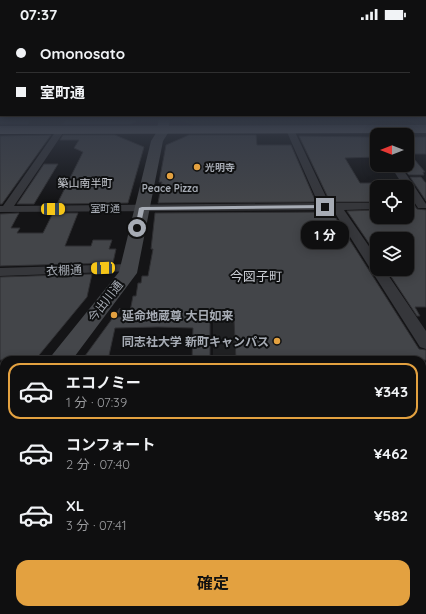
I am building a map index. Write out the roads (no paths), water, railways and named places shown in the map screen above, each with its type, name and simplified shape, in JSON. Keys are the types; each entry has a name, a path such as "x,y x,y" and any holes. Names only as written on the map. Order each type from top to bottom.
{"main road":[{"name":"今出川通","path":"62,356 128,273 155,146"}],"street":[{"path":"3,209 49,146"},
{"path":"299,146 331,207 426,343"},
{"path":"400,172 424,206"},
{"name":"室町通","path":"3,209 370,206"},
{"name":"衣棚通","path":"0,272 129,268"}],"place":[{"name":"光明寺","path":"197,167"},
{"name":"Peace Pizza","path":"170,176"},
{"name":"延命地蔵尊 大日如来","path":"114,315"},
{"name":"同志社大学 新町キャンパス","path":"277,341"}],"district":[{"name":"築山南半町","path":"85,183"},
{"name":"今図子町","path":"256,276"}]}
